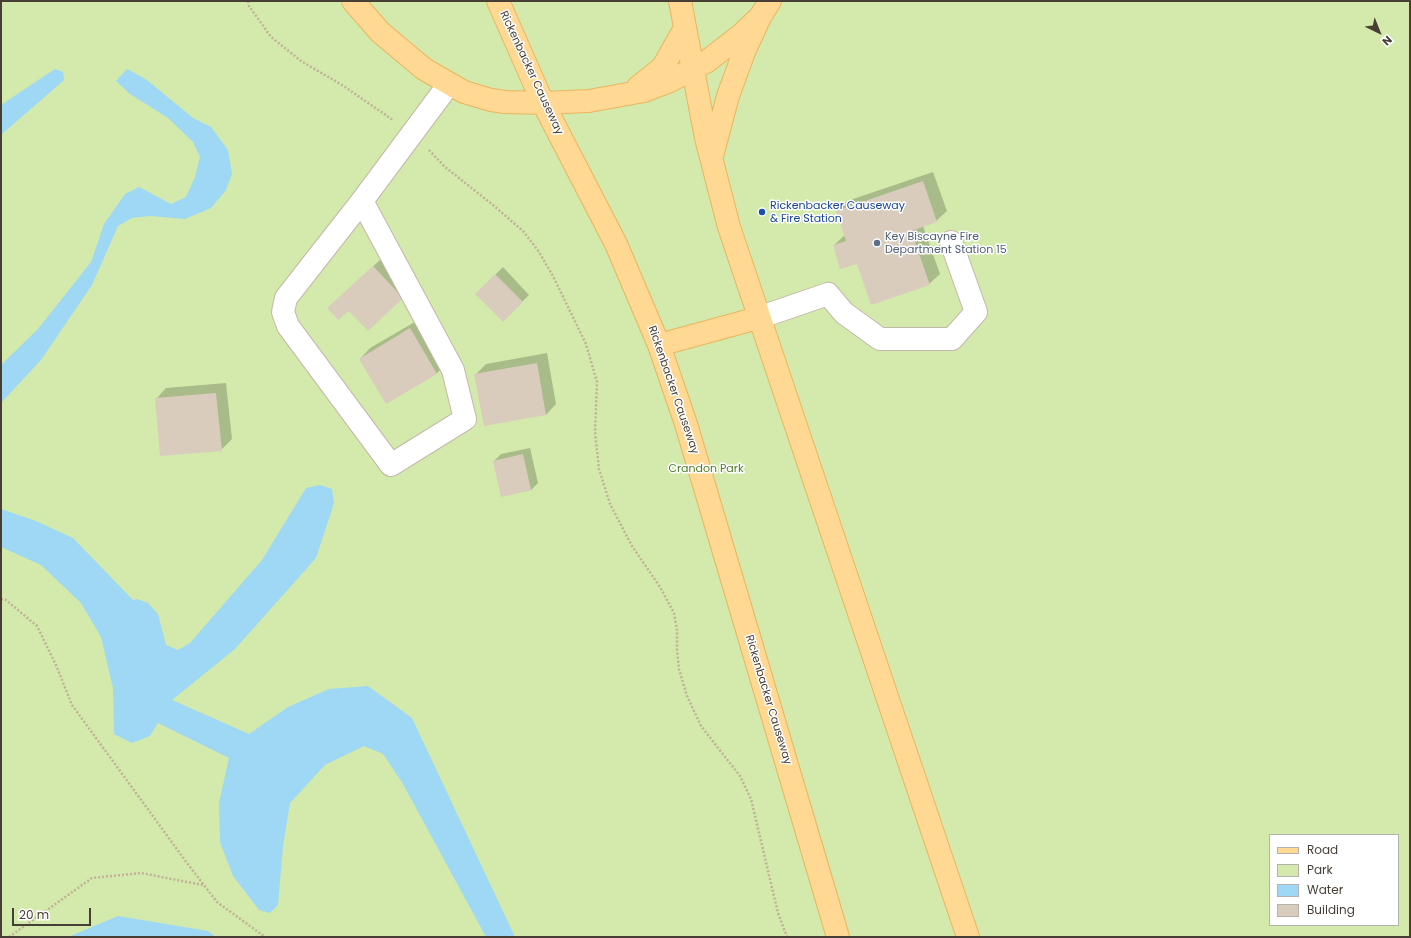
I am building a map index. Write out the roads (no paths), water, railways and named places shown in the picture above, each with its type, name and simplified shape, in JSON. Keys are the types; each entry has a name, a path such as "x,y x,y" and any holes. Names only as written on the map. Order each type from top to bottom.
{"main road":[{"path":"353,1 368,20 393,45 419,65 449,84 464,92 491,100 543,103 589,102 627,95 656,87 714,57 765,9"},
{"name":"Rickenbacker Causeway","path":"498,1 543,103 616,244 659,345 686,424 838,937"},
{"path":"680,1 712,158 729,227 758,318 968,937"},
{"path":"712,158 728,96 744,52 765,9"},
{"path":"627,95 663,67 685,28"},
{"path":"659,345 758,318"}],"lane":[{"path":"362,201 453,370 465,419 391,465 288,326 283,312 286,298 362,201 449,84"},
{"path":"758,318 828,294 844,313 880,340 952,339 976,312 951,242"}],"water":[{"path":"55,69 63,72 64,80 1,135 1,105"},
{"path":"127,69 147,80 193,118 211,127 228,150 232,174 226,190 211,208 185,219 150,216 132,218 118,226 92,285 41,360 1,403 1,365 38,329 91,262 104,224 125,194 139,187 171,204 186,197 195,177 200,157 193,142 168,118 130,94 116,81"},
{"path":"320,485 332,489 334,503 316,558 235,649 172,700 249,734 288,707 329,689 368,686 412,718 515,937 486,937 403,784 383,754 364,746 325,765 290,803 283,846 278,905 270,913 259,910 233,876 220,842 219,803 229,758 158,723 150,736 132,743 114,734 113,688 101,637 81,603 41,565 1,547 1,509 36,521 73,538 133,600 137,599 148,603 158,614 166,645 178,650 190,643 262,560 306,488"},
{"path":"118,916 208,931 216,937 68,937"}],"place":[{"name":"Rickenbacker Causeway & Fire Station","path":"762,212"},
{"name":"Key Biscayne Fire Department Station 15","path":"877,243"}],"park label":[{"name":"Crandon Park","path":"706,469"}]}
